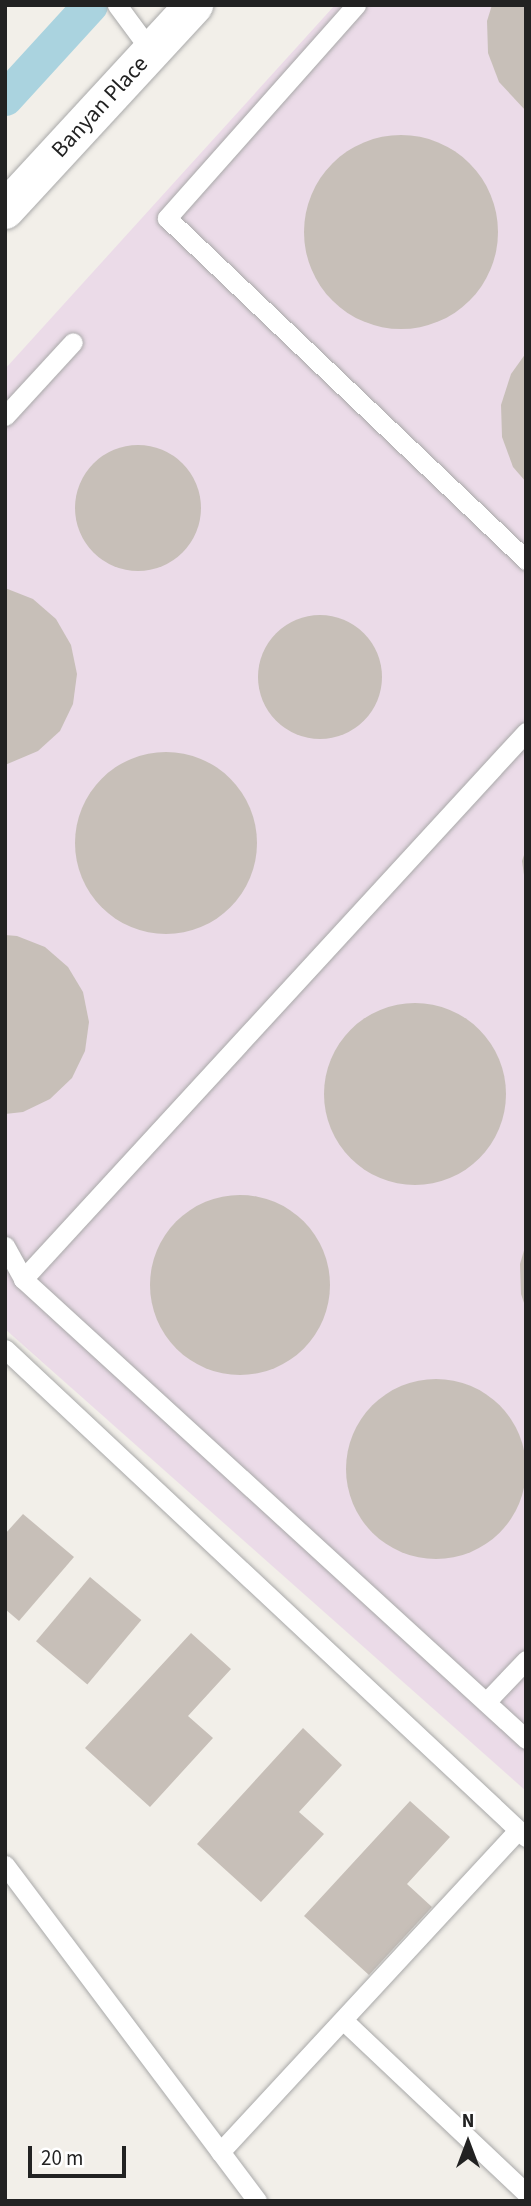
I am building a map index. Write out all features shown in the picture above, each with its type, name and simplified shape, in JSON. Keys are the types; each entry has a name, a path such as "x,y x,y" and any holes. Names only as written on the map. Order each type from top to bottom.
{"street":[{"name":"Banyan Place","path":"5,210 194,5"}],"lane":[{"path":"356,5 167,218 526,560"},
{"path":"123,13 151,51"},
{"path":"5,416 73,342"},
{"path":"23,1279 526,732"},
{"path":"5,1246 23,1279 526,1739"},
{"path":"5,1349 522,1834 220,2152"},
{"path":"486,1702 526,1660"},
{"path":"5,1865 257,2201"},
{"path":"343,2020 526,2193"}],"shaded area":[{"path":"335,5 526,5 526,1791 5,1329 5,369"}],"building":[{"path":"492,5 526,5 526,111 499,82 488,53 487,21"},
{"path":"401,135 438,143 469,164 490,195 498,232 490,269 469,300 438,321 401,329 364,321 333,300 312,269 304,232 312,195 333,164 364,143"},
{"path":"526,353 526,482 513,467 502,437 501,405 511,374"},
{"path":"138,445 162,450 182,464 196,484 201,508 196,532 182,552 162,566 138,571 114,566 94,552 80,532 75,508 80,484 94,464 114,450"},
{"path":"5,588 33,599 56,619 71,645 77,674 73,704 60,731 38,751 5,765"},
{"path":"320,615 344,619 364,633 378,653 382,677 378,701 364,721 344,735 320,739 296,735 276,721 262,701 258,677 262,653 276,633 296,619"},
{"path":"166,752 201,759 230,779 250,808 257,843 250,878 230,907 201,927 166,934 131,927 102,907 82,878 75,843 82,808 102,779 131,759"},
{"path":"526,852 526,889 522,861"},
{"path":"5,935 17,936 45,947 68,967 83,992 89,1022 85,1051 72,1078 50,1099 23,1112 5,1114"},
{"path":"415,1003 450,1010 479,1030 499,1059 506,1094 499,1129 479,1158 450,1178 415,1185 380,1178 351,1158 331,1129 324,1094 331,1059 351,1030 380,1010"},
{"path":"240,1195 258,1196 275,1202 304,1221 323,1250 329,1267 329,1303 323,1320 304,1349 275,1368 258,1374 240,1375 222,1374 205,1368 176,1349 157,1320 151,1303 150,1285 151,1267 157,1250 176,1221 205,1202 222,1196"},
{"path":"525,1247 525,1306 521,1294 520,1264"},
{"path":"436,1379 471,1385 500,1405 520,1434 526,1469 520,1504 500,1533 471,1553 436,1559 401,1553 372,1533 352,1504 346,1469 352,1434 372,1405 401,1385"},
{"path":"23,1514 74,1557 19,1621 5,1609 5,1534"},
{"path":"90,1577 141,1620 87,1684 36,1641"},
{"path":"191,1633 231,1669 188,1716 213,1738 150,1807 85,1748"},
{"path":"303,1728 342,1765 299,1812 324,1834 261,1902 197,1844"},
{"path":"410,1801 450,1837 407,1884 432,1907 369,1975 304,1916"}],"waterway":[{"path":"5,98 90,5"}]}
